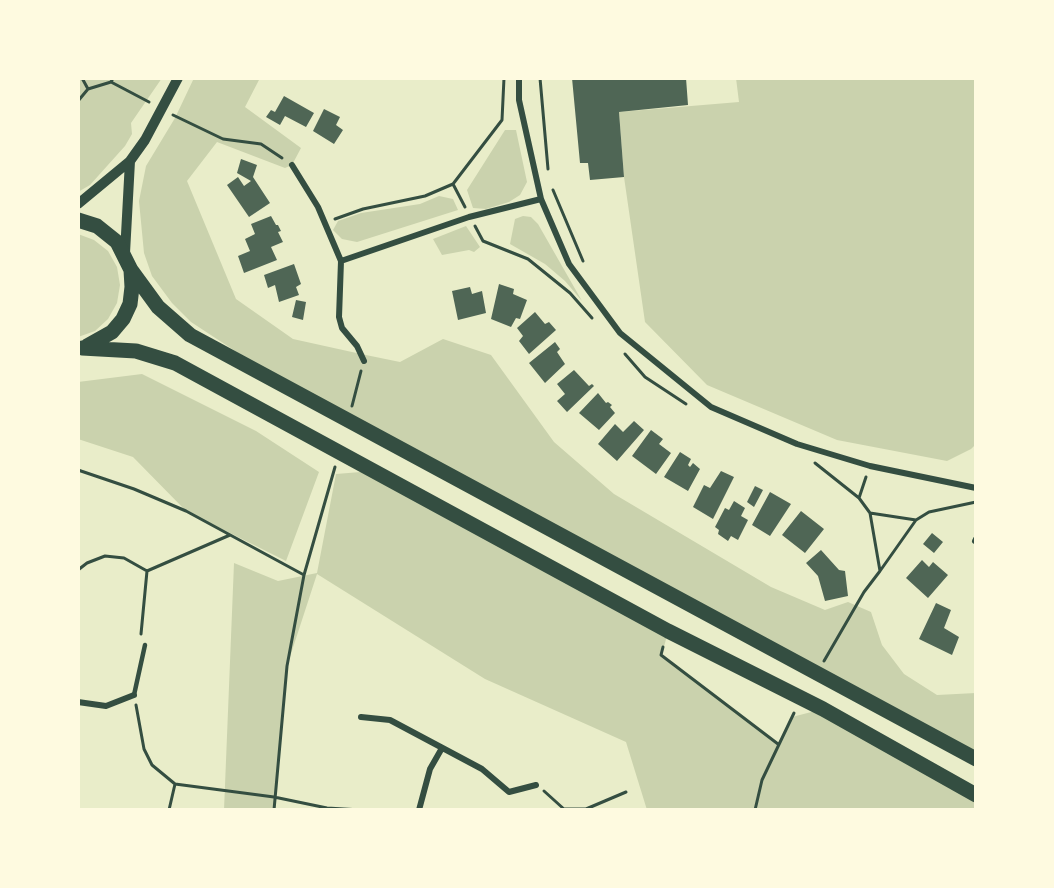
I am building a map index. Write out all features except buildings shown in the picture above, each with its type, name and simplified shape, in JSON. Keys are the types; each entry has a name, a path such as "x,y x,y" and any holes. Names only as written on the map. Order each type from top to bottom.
{"main road":[{"path":"78,220 108,233 125,253 131,270 158,307 190,335 976,759"},
{"path":"80,348 98,342 112,332 123,319 131,295 131,270"},
{"path":"80,348 136,351 175,363 668,631 823,709 976,795"}],"street":[{"path":"519,78 519,100 541,199 569,264 620,333 711,406 797,444 870,466 932,481 976,488"},
{"path":"78,204 130,161 145,140 178,79"},
{"path":"125,253 130,161"},
{"path":"292,165 318,207 341,261 339,317 342,328 357,346 364,361"},
{"path":"341,261 469,217 541,199"},
{"path":"78,702 106,706 134,694"},
{"path":"361,717 390,720 482,769 509,792 536,784"},
{"path":"419,810 430,769 442,748"}],"lane":[{"path":"134,694 145,645"}],"path":[{"path":"81,78 88,89"},
{"path":"325,225 363,208 425,196 453,184 502,120 504,78"},
{"path":"540,78 548,171"},
{"path":"78,101 88,89 112,80 159,107"},
{"path":"168,112 223,139 261,144 292,165"},
{"path":"550,182 583,261 589,269"},
{"path":"453,184 483,241 528,259 570,293 592,318"},
{"path":"622,352 645,377 691,407"},
{"path":"350,414 364,361"},
{"path":"274,810 287,666 304,575 338,456"},
{"path":"808,460 819,465 859,498 870,513 880,571 916,520 929,512 976,502"},
{"path":"859,498 870,466"},
{"path":"78,470 134,489 186,511 304,575"},
{"path":"870,513 916,520"},
{"path":"147,571 230,536"},
{"path":"78,570 87,563 105,556 124,558 147,571"},
{"path":"141,640 147,571"},
{"path":"668,631 661,655 778,744"},
{"path":"134,694 148,757 152,765 175,784 274,797 327,808 361,810"},
{"path":"169,810 175,784"},
{"path":"536,784 565,810 586,810 626,792"}],"green space":[{"path":"78,78 162,78 131,123 132,134 125,146 90,185 78,192"},
{"path":"194,78 260,78 245,107 301,148 292,165 285,168 217,142 187,181 236,299 293,339 361,354 400,362 443,339 491,355 554,442 614,494 771,587 825,610 848,602 871,612 882,645 904,674 937,695 976,693 976,759 316,404 191,322 172,303 152,276 144,253 139,201 146,166 175,118"},
{"path":"736,78 976,78 976,444 971,449 947,461 837,440 707,385 645,322 624,177 619,112 739,102"},
{"path":"505,130 516,130 527,182 520,195 509,202 486,209 473,208 467,190"},
{"path":"439,196 453,199 458,210 357,242 342,239 333,230 338,221 361,213 420,204"},
{"path":"523,216 531,217 538,224 582,301 565,281 545,264 510,244 515,219"},
{"path":"466,226 480,247 474,252 469,250 442,255 433,239"},
{"path":"78,234 94,240 108,251 117,267 120,285 117,303 108,319 95,331 78,337"},
{"path":"142,374 256,431 319,472 286,561 186,511 133,457 78,439 78,382"},
{"path":"373,471 668,631 662,655 778,743 792,717 823,709 976,795 976,810 647,810 626,742 485,679 317,574 287,666 274,810 224,810 234,563 278,581 317,573 336,474"}]}
